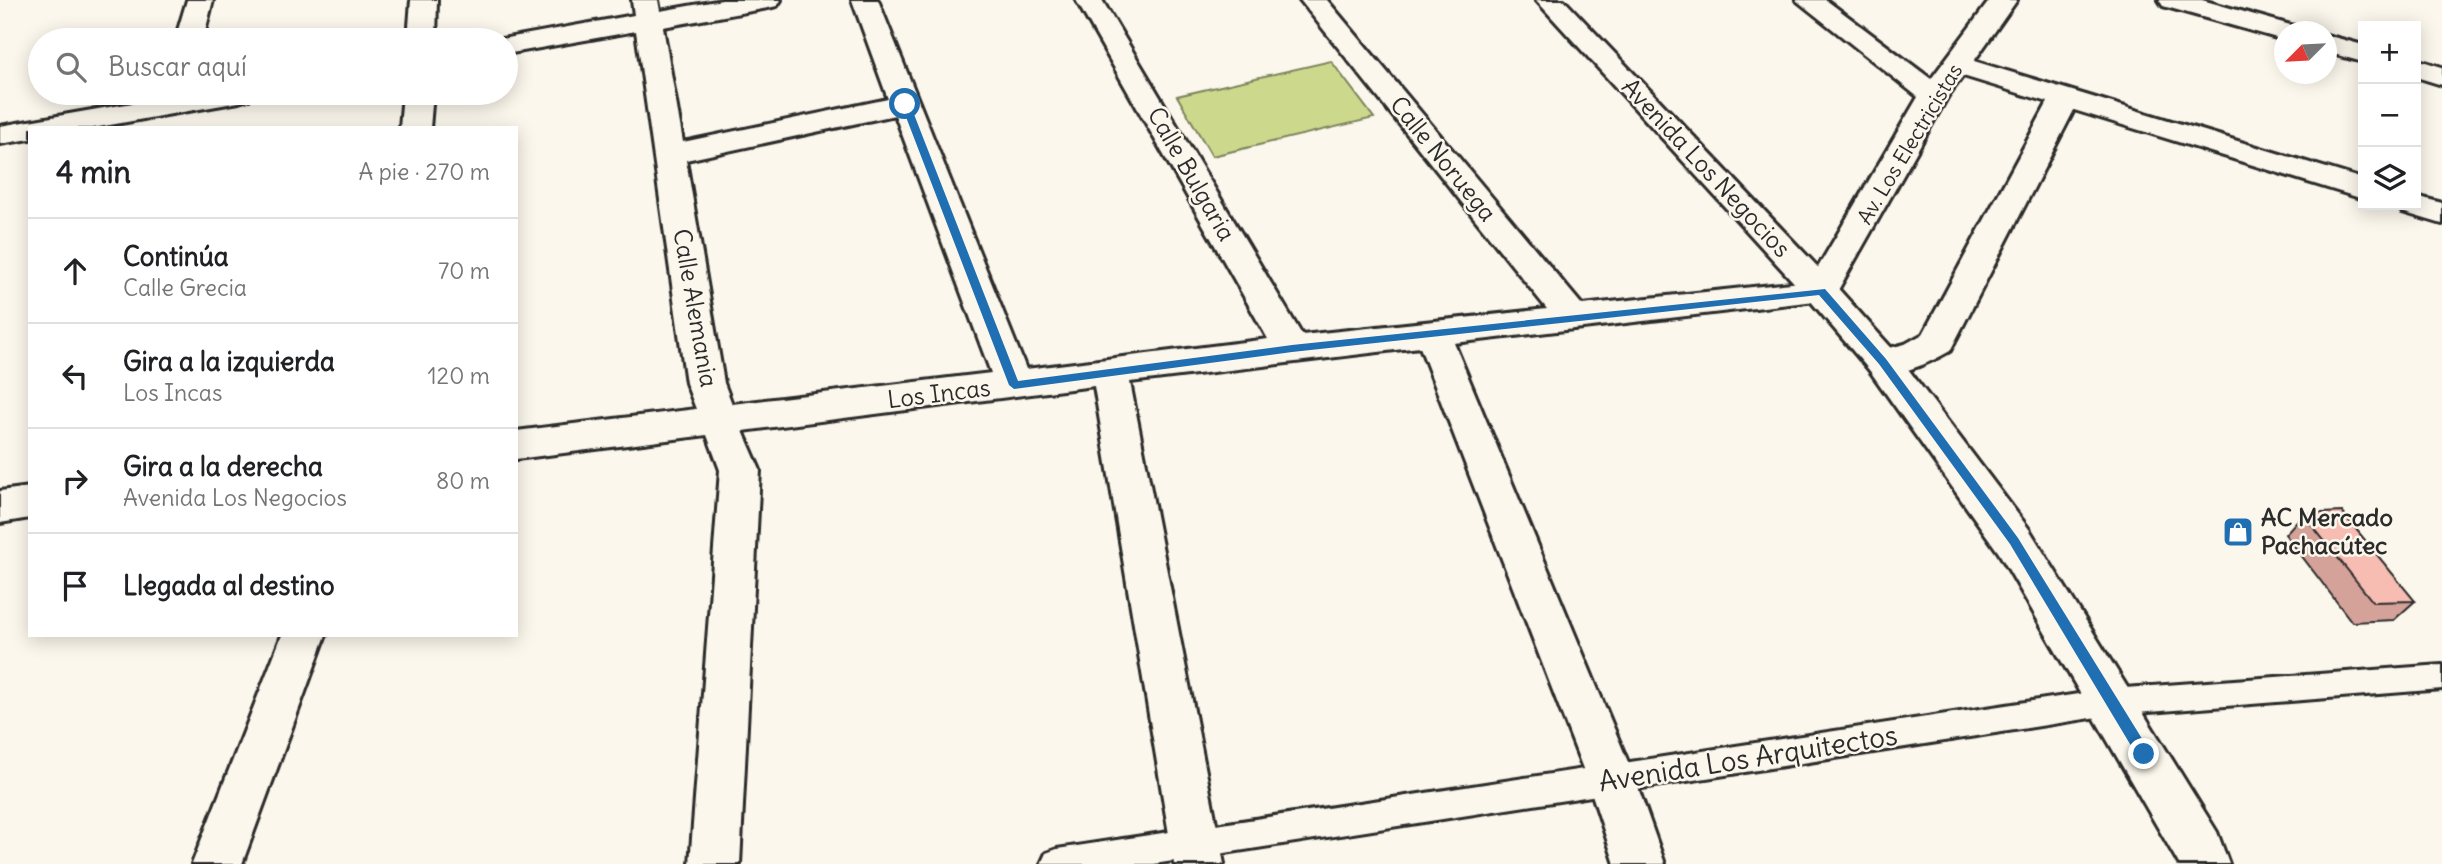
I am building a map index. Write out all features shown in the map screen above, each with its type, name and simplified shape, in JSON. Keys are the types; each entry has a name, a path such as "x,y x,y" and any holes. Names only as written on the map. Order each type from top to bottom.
{"street":[{"path":"192,28 200,0"},
{"path":"423,28 424,0"},
{"path":"518,43 647,10 768,0"},
{"path":"865,0 1014,385"},
{"name":"Calle Bulgaria","path":"1089,0 1292,349"},
{"name":"Calle Noruega","path":"1313,0 1573,318"},
{"name":"Avenida Los Negocios","path":"1549,0 1821,291 1883,362 2014,541 2199,849 2204,864"},
{"path":"1809,0 1934,95"},
{"name":"Av. Los Electricistas","path":"1821,291 1934,95 2004,0"},
{"path":"2172,0 2274,29"},
{"name":"Calle Alemania","path":"647,10 705,383 718,421 740,470 715,864"},
{"path":"2337,46 2358,53"},
{"path":"1957,65 2358,187"},
{"path":"2421,70 2442,76"},
{"path":"1883,362 1916,354 1937,342 2065,98"},
{"path":"669,154 905,104"},
{"path":"415,126 417,105"},
{"path":"54,126 170,108"},
{"path":"0,135 28,130"},
{"path":"2421,207 2442,214"},
{"name":"Los Incas","path":"518,445 1292,349 1821,291"},
{"path":"1432,333 1612,779 1640,864"},
{"path":"1110,373 1197,853"},
{"path":"0,507 28,502"},
{"path":"217,864 303,637"}],"lane":[{"name":"Avenida Los Arquitectos","path":"1057,864 1197,853 1612,779 2111,702 2442,677"}],"green space":[{"path":"1331,61 1374,118 1212,156 1177,96"}],"building":[{"path":"2342,512 2415,601 2373,602 2303,514"}],"place":[{"name":"AC Mercado Pachacútec","path":"2238,532"}],"route":[{"path":"905,104 1014,385 1292,349 1821,291 1883,362 2014,541 2144,754"}]}
